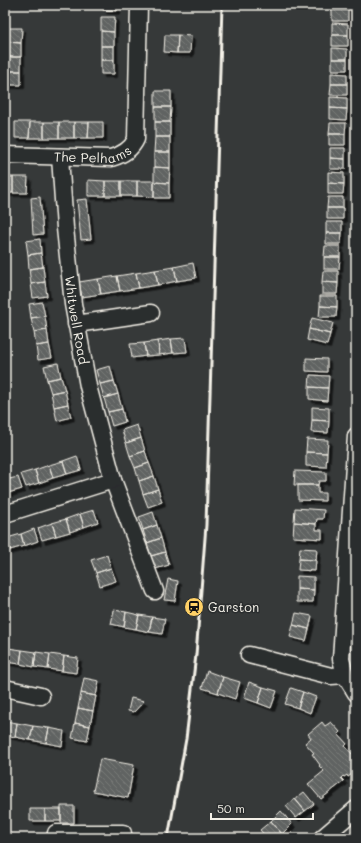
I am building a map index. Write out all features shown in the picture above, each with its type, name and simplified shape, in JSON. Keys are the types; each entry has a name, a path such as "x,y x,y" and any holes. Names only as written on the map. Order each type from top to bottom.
{"street":[{"name":"The Pelhams","path":"5,155 111,158 119,156 133,146 136,139 139,5"},
{"name":"Whitwell Road","path":"60,157 65,228 73,304 88,386 113,480 155,591"},
{"path":"76,324 151,313"},
{"path":"356,447 341,659 345,676 356,693"},
{"path":"5,514 113,480"},
{"path":"249,655 331,676 345,676"},
{"path":"5,688 41,696"},
{"path":"322,838 356,809"},
{"path":"55,838 56,833 123,833"}],"building":[{"path":"103,5 117,5 117,11 103,10"},
{"path":"332,5 348,5 348,10 332,10"},
{"path":"332,10 348,10 348,21 332,21"},
{"path":"101,17 115,17 114,32 101,31"},
{"path":"332,23 348,24 348,35 332,35"},
{"path":"6,28 22,28 21,43 6,42"},
{"path":"101,31 114,32 114,46 101,46"},
{"path":"165,35 178,35 177,53 164,52"},
{"path":"178,35 191,36 190,53 177,53"},
{"path":"332,35 348,35 348,46 332,46"},
{"path":"6,42 21,43 21,57 6,57"},
{"path":"101,46 114,46 114,60 101,60"},
{"path":"332,48 347,49 347,59 332,59"},
{"path":"6,57 21,57 21,71 5,71"},
{"path":"332,59 347,59 347,70 332,70"},
{"path":"101,60 114,60 114,74 101,74"},
{"path":"5,71 21,71 21,85 5,85"},
{"path":"331,73 347,74 347,84 331,84"},
{"path":"331,84 347,84 347,95 330,95"},
{"path":"155,91 171,91 171,107 155,107"},
{"path":"330,97 347,98 347,109 330,108"},
{"path":"155,107 171,107 170,122 155,122"},
{"path":"330,108 347,109 346,120 330,119"},
{"path":"15,122 30,122 29,138 15,138"},
{"path":"30,122 44,122 44,138 29,138"},
{"path":"44,122 59,122 59,138 44,138"},
{"path":"59,122 74,122 74,138 59,138"},
{"path":"74,122 89,122 88,138 74,138"},
{"path":"89,122 103,122 103,138 88,138"},
{"path":"155,122 170,122 170,137 155,137"},
{"path":"330,123 346,123 345,134 329,134"},
{"path":"329,134 345,134 345,145 329,145"},
{"path":"155,137 170,137 170,152 154,152"},
{"path":"330,148 345,148 345,159 330,158"},
{"path":"154,152 170,152 170,168 154,167"},
{"path":"330,158 345,159 345,169 330,169"},
{"path":"154,167 170,168 169,183 154,182"},
{"path":"328,172 344,173 344,184 328,183"},
{"path":"5,177 13,177 13,193 5,193"},
{"path":"13,177 28,177 27,193 13,193"},
{"path":"88,180 105,181 105,196 88,196"},
{"path":"105,181 121,181 121,196 105,196"},
{"path":"121,181 137,181 137,196 121,196"},
{"path":"137,181 154,181 154,197 137,196"},
{"path":"154,182 169,183 169,198 154,198"},
{"path":"328,183 344,184 343,194 328,194"},
{"path":"40,197 43,234 33,235 31,198"},
{"path":"328,197 343,197 343,208 327,208"},
{"path":"87,199 91,239 81,240 77,200"},
{"path":"327,208 343,208 343,219 327,219"},
{"path":"326,222 342,222 342,233 326,233"},
{"path":"326,233 342,233 341,244 326,244"},
{"path":"40,239 41,253 28,255 26,241"},
{"path":"325,246 340,246 340,257 324,257"},
{"path":"41,253 43,267 29,269 28,255"},
{"path":"324,257 340,257 339,269 324,269"},
{"path":"193,263 196,278 177,281 174,267"},
{"path":"43,267 45,282 31,284 29,269"},
{"path":"174,267 177,281 158,285 155,270"},
{"path":"155,270 158,285 139,288 136,273"},
{"path":"323,271 338,271 338,283 322,282"},
{"path":"136,273 139,288 120,291 117,276"},
{"path":"117,276 120,291 101,294 98,279"},
{"path":"98,279 101,294 82,297 79,282"},
{"path":"45,282 47,296 33,298 31,284"},
{"path":"322,282 338,283 337,294 322,294"},
{"path":"320,296 337,296 337,307 320,306"},
{"path":"42,302 45,316 31,318 29,304"},
{"path":"320,306 337,307 336,317 319,317"},
{"path":"45,316 47,330 34,332 31,318"},
{"path":"312,318 333,323 330,334 309,329"},
{"path":"309,329 330,334 327,345 307,340"},
{"path":"47,330 49,344 36,346 34,332"},
{"path":"185,338 187,352 173,353 171,339"},
{"path":"171,339 173,353 159,355 158,341"},
{"path":"158,341 159,355 146,356 144,343"},
{"path":"144,343 146,356 132,358 130,344"},
{"path":"49,344 52,358 38,360 36,346"},
{"path":"306,358 327,359 327,372 306,371"},
{"path":"58,363 61,377 47,380 44,366"},
{"path":"110,366 114,381 100,384 96,370"},
{"path":"310,375 329,376 328,388 309,387"},
{"path":"61,377 65,390 51,393 47,380"},
{"path":"114,381 118,394 104,398 100,384"},
{"path":"309,387 328,388 327,401 309,399"},
{"path":"65,390 68,404 54,407 51,393"},
{"path":"118,394 122,409 108,412 104,398"},
{"path":"68,404 71,417 57,421 54,407"},
{"path":"312,407 329,408 329,421 312,420"},
{"path":"122,409 125,422 112,426 108,412"},
{"path":"312,420 329,421 328,433 311,432"},
{"path":"137,425 141,438 126,443 122,430"},
{"path":"141,438 145,451 130,456 126,443"},
{"path":"307,439 328,440 327,453 306,452"},
{"path":"145,451 149,463 135,468 130,456"},
{"path":"306,452 327,453 326,467 306,466"},
{"path":"77,456 81,470 67,474 63,461"},
{"path":"63,461 67,474 53,478 49,465"},
{"path":"149,463 154,476 139,481 135,468"},
{"path":"49,465 53,478 39,483 35,470"},
{"path":"35,470 39,483 26,487 21,474"},
{"path":"295,471 326,472 326,481 319,481 318,485 294,485"},
{"path":"154,476 158,489 143,494 139,481"},
{"path":"18,477 22,489 8,493 5,480"},
{"path":"298,485 318,485 318,493 325,493 325,501 298,500"},
{"path":"158,489 162,502 148,507 143,494"},
{"path":"295,508 324,510 323,519 317,519 316,524 294,522"},
{"path":"94,510 98,522 84,527 80,514"},
{"path":"153,512 157,525 143,530 139,517"},
{"path":"80,514 84,527 70,532 66,519"},
{"path":"66,519 70,532 56,536 52,523"},
{"path":"294,522 316,524 316,530 322,530 322,539 293,537"},
{"path":"52,523 56,536 42,540 38,528"},
{"path":"157,525 161,538 147,543 143,530"},
{"path":"34,529 38,541 24,546 21,534"},
{"path":"21,534 24,546 10,550 7,538"},
{"path":"7,538 10,550 5,552 5,539"},
{"path":"161,538 165,552 151,556 147,543"},
{"path":"300,548 317,549 316,560 299,559"},
{"path":"165,552 169,565 155,569 151,556"},
{"path":"107,555 111,568 96,573 91,560"},
{"path":"299,559 316,560 315,571 298,570"},
{"path":"111,568 116,581 100,586 96,573"},
{"path":"297,576 314,577 314,590 297,589"},
{"path":"168,579 178,581 175,601 164,600"},
{"path":"297,589 314,590 313,602 297,602"},
{"path":"114,610 126,612 124,627 111,624"},
{"path":"126,612 139,615 136,629 124,627"},
{"path":"296,613 312,616 309,629 293,625"},
{"path":"139,615 152,617 149,632 136,629"},
{"path":"152,617 165,619 162,634 149,632"},
{"path":"293,625 309,629 306,641 290,637"},
{"path":"5,647 8,648 6,662 5,662"},
{"path":"8,648 22,650 20,664 6,662"},
{"path":"22,650 36,652 34,667 20,664"},
{"path":"36,652 50,654 48,669 34,667"},
{"path":"50,654 64,656 62,671 48,669"},
{"path":"64,656 78,658 76,673 62,671"},
{"path":"207,671 223,677 218,693 202,688"},
{"path":"223,677 240,682 235,699 218,693"},
{"path":"84,678 99,681 96,696 81,693"},
{"path":"249,682 263,687 258,703 244,698"},
{"path":"263,687 277,691 271,708 258,703"},
{"path":"291,688 303,692 298,708 285,704"},
{"path":"303,692 316,697 310,713 298,708"},
{"path":"81,693 96,696 93,711 78,708"},
{"path":"131,698 144,701 134,712 128,711"},
{"path":"78,708 93,711 90,726 75,723"},
{"path":"5,721 17,723 15,737 5,735"},
{"path":"322,722 325,726 331,722 340,732 338,734 347,744 345,746 354,756 352,757 356,762 356,771 348,777 347,775 344,777 343,776 341,778 344,781 321,799 308,784 324,771 319,766 320,765 312,754 314,753 305,743 311,738 308,734"},
{"path":"17,723 33,726 30,740 15,737"},
{"path":"75,723 90,726 87,741 72,738"},
{"path":"33,726 49,728 46,743 30,740"},
{"path":"49,728 64,731 62,746 46,743"},
{"path":"100,759 134,765 128,798 93,791"},
{"path":"304,792 314,804 305,811 295,799"},
{"path":"295,799 305,811 296,818 286,806"},
{"path":"61,806 74,806 74,823 61,823"},
{"path":"30,809 45,809 45,821 30,821"},
{"path":"45,809 61,809 61,821 45,821"},
{"path":"281,811 292,824 282,834 271,821"},
{"path":"271,821 282,834 277,838 267,838 260,830"}],"railway":[{"path":"168,838 186,739 196,655 206,525 222,5"}],"place":[{"name":"Garston","path":"194,607"}]}
